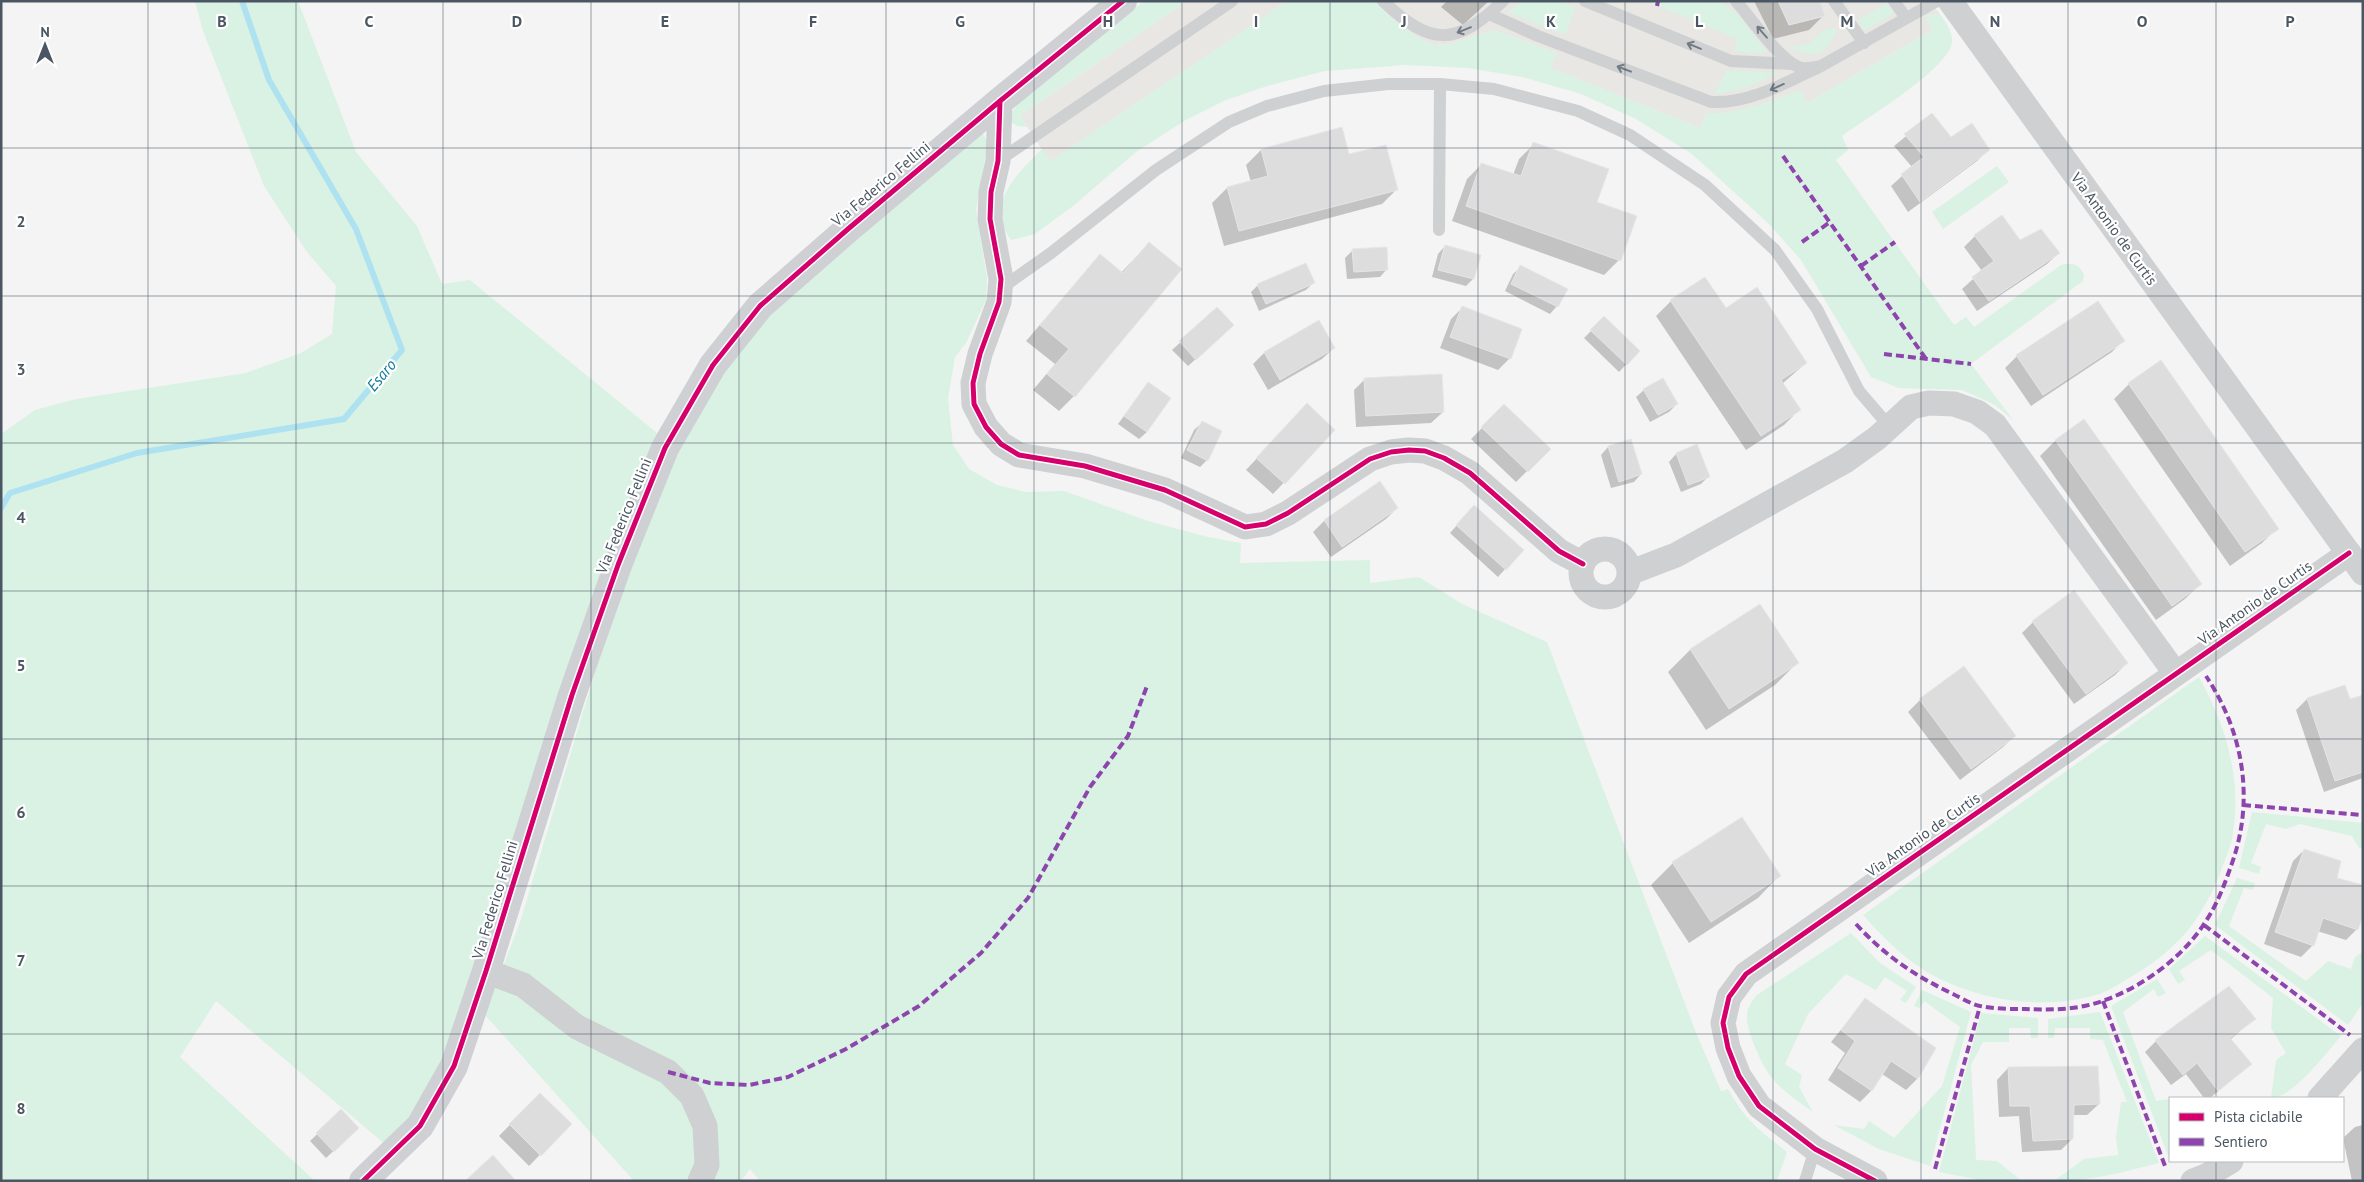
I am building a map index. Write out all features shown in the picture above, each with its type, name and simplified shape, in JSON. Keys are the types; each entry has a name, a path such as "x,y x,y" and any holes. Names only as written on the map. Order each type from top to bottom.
{"street":[{"name":"Via Federico Fellini","path":"364,1181 420,1126 454,1066 486,971 569,704 618,565 665,448 713,366 760,306 848,228 1123,1"},
{"name":"Via Antonio de Curtis","path":"1875,1181 1815,1149 1759,1106 1739,1076 1728,1048 1723,1022 1729,997 1746,974 2176,674 2356,563 1950,1"},
{"path":"1000,101 998,161 991,192 990,219 1001,278 999,302 980,354 973,383 974,404 991,432 1002,444 1020,455 1085,466 1165,490 1245,526 1266,524 1288,513 1370,459 1391,452 1425,451 1444,458 1470,473 1559,551 1583,564"},
{"path":"1629,574 1676,555 1845,461 1877,438 1911,407 1929,403 1954,404 1977,412 1995,426 2176,674"},
{"path":"1599,550 1613,551 1625,559 1629,574 1625,586 1615,595 1602,596 1595,594 1584,585 1582,578 1583,564 1587,558 1599,550"},
{"path":"486,971 523,985 577,1027 668,1072 692,1096 705,1126 707,1165 700,1181"},
{"path":"2321,1097 2363,1050"},
{"path":"2193,1181 2208,1175 2229,1162"}],"lane":[{"path":"998,161 1232,1"},
{"path":"1383,1 1413,25 1427,33 1441,36 1457,33 1472,27 1503,1"},
{"path":"1585,1 1730,61 1793,64 1803,68 1821,66"},
{"path":"1736,1 1793,64"},
{"path":"1834,1 1864,43"},
{"path":"1894,1 1906,18"},
{"path":"1489,14 1538,36 1711,102 1725,103 1772,89 1821,66 1937,1"},
{"path":"1000,289 1051,253 1156,170 1230,122 1267,106 1324,91 1388,84 1440,84 1494,89 1578,111 1630,135 1706,185 1775,250 1816,309 1859,391 1890,426"},
{"path":"1439,230 1440,84"},
{"path":"1804,1181 1815,1149"}],"shaded area":[{"path":"1187,1 1287,1 1050,162 1020,116"},
{"path":"1374,1 1929,1 1940,14 1925,16 1933,30 1807,103 1800,91 1748,109 1724,113 1707,113 1700,128 1550,68 1557,53 1494,30 1449,44 1434,45 1416,37 1392,19"}],"green space":[{"path":"195,1 298,1 356,152 417,226 442,284 470,280 662,437 442,1068 408,1123 386,1145 216,1001 180,1057 315,1181 1,1181 1,434 35,410 76,399 246,373 301,353 332,334 336,286 307,252 264,186 203,31"},
{"path":"1144,1 1187,1 1020,116 1027,127 1017,126 1011,122 1011,114 1024,94"},
{"path":"1287,1 1374,1 1392,19 1416,37 1434,45 1449,44 1494,30 1557,53 1551,68 1700,128 1707,113 1731,112 1766,103 1800,90 1807,103 1933,30 1925,16 1940,14 1949,27 1951,34 1952,42 1948,53 1905,93 1842,136 1848,150 1836,160 1954,325 1966,317 1974,327 2061,265 2072,264 2080,268 2084,274 2083,281 1971,364 2013,420 1995,405 1962,390 1899,388 1871,377 1801,260 1768,223 1692,154 1636,119 1581,94 1522,77 1468,68 1406,65 1325,71 1267,86 1226,100 1184,121 1136,152 1073,206 1035,234 1011,240 1004,227 1001,214 1007,190 1014,179 1042,149 1051,161"},
{"path":"1522,1 1559,1 1576,8 1565,35 1508,12"},
{"path":"1646,1 1720,1 1739,16 1768,54 1734,51 1738,39"},
{"path":"1887,3 1894,13 1865,31 1858,20"},
{"path":"1837,28 1829,45 1819,53 1806,53 1788,47 1809,44 1824,30"},
{"path":"1727,70 1778,73 1748,87 1714,95"},
{"path":"977,134 983,134 988,142 976,210 987,279 986,300 966,343 955,357 948,398 953,445 969,469 997,485 1026,492 1064,491 1148,521 1208,537 1241,543 1240,563 1370,560 1370,583 1419,577 1462,604 1547,642 1697,1035 1721,1091 1728,1089 1747,1117 1787,1152 1777,1181 760,1181 750,1169 741,1181 634,1181 485,1015 521,919 616,602 677,446 726,365 768,315"},
{"path":"1997,166 2009,182 1943,229 1932,212"},
{"path":"2199,677 2224,732 2233,771 2235,811 2232,837 2227,855 2206,904 2174,945 2146,967 2113,988 2096,995 2075,1000 2031,1002 1987,996 1946,982 1927,972 1901,953 1863,915"},
{"path":"2252,812 2363,823 2363,849 2359,848 2352,836 2300,824 2286,829 2266,824 2251,863 2261,867 2259,874 2239,868"},
{"path":"2237,878 2255,883 2253,890 2244,888 2229,926 2306,981 2328,961 2351,969 2355,957 2363,952 2363,1003 2348,1025 2215,925"},
{"path":"1851,933 1880,963 1916,987 1906,1003 1900,1000 1907,991 1885,977 1876,990 1846,974 1808,1014 1785,1064 1802,1075 1799,1087 1813,1112 1785,1092 1767,1072 1755,1048 1749,1030 1747,1022 1748,1010 1757,995"},
{"path":"2205,936 2341,1036 2299,1083 2280,1096 2271,1097 2276,1060 2286,1053 2271,1028 2273,998 2211,950 2179,971 2185,980 2178,984 2169,969"},
{"path":"2157,979 2166,993 2158,997 2154,989 2123,1012 2156,1101 2169,1099 2169,1158 2111,1006"},
{"path":"1922,990 1971,1012 1930,1166 1879,1149 1834,1125 1864,1129 1869,1121 1894,1138 1942,1086 1960,1027 1924,1001 1920,1008 1914,1006"},
{"path":"2100,1012 2159,1163 2094,1178 2054,1181 2084,1159 2118,1155 2116,1137 2121,1102 2127,1102 2103,1040 2090,1039 2090,1028 2055,1028 2054,1038 2048,1038 2048,1019"},
{"path":"1981,1013 2038,1018 2038,1038 2031,1038 2030,1028 2009,1028 2009,1042 1983,1042 1971,1065 1976,1160 1997,1161 2022,1181 1980,1180 1939,1172"}],"building":[{"path":"1778,1 1820,1 1825,16 1789,25"},
{"path":"1932,113 1951,137 1972,123 1990,150 1920,202 1901,174 1924,157 1904,134"},
{"path":"1342,127 1349,154 1386,145 1398,190 1239,231 1227,187 1268,176 1261,149"},
{"path":"1533,142 1609,169 1597,202 1637,216 1621,261 1466,206 1481,163 1521,176"},
{"path":"2002,215 2020,240 2041,229 2060,253 1989,301 1972,277 1994,261 1974,235"},
{"path":"1149,242 1182,269 1075,397 1047,374 1069,349 1040,325 1100,254 1123,273"},
{"path":"1445,245 1481,255 1474,279 1438,270"},
{"path":"1387,247 1388,270 1354,272 1352,249"},
{"path":"1306,263 1315,283 1266,304 1257,284"},
{"path":"1520,265 1568,289 1558,307 1511,284"},
{"path":"1705,277 1726,308 1757,287 1807,363 1781,380 1801,410 1761,436 1670,300"},
{"path":"2098,301 2125,341 2043,395 2016,355"},
{"path":"1462,306 1522,329 1511,359 1450,337"},
{"path":"1217,307 1234,325 1196,360 1179,341"},
{"path":"1604,316 1640,351 1627,365 1590,330"},
{"path":"1319,320 1335,348 1280,380 1264,352"},
{"path":"2161,360 2279,529 2245,552 2128,383"},
{"path":"1442,374 1444,412 1366,416 1364,378"},
{"path":"1663,378 1678,404 1658,415 1643,389"},
{"path":"1148,382 1171,398 1147,432 1124,416"},
{"path":"1307,403 1335,430 1285,484 1256,458"},
{"path":"1504,404 1551,449 1528,472 1481,427"},
{"path":"2084,419 2202,584 2172,606 2055,440"},
{"path":"1202,421 1222,431 1208,461 1187,450"},
{"path":"1631,439 1642,474 1619,482 1608,446"},
{"path":"1697,444 1710,477 1688,485 1676,453"},
{"path":"1380,481 1398,508 1342,547 1324,520"},
{"path":"1474,505 1524,550 1506,570 1456,525"},
{"path":"2074,590 2128,663 2086,694 2032,621"},
{"path":"1760,604 1799,663 1729,709 1690,649"},
{"path":"1964,666 2016,736 1971,769 1919,699"},
{"path":"2345,685 2350,699 2363,695 2363,772 2335,781 2307,698"},
{"path":"1742,817 1781,876 1711,922 1672,862"},
{"path":"2304,849 2341,861 2337,878 2363,885 2363,915 2358,930 2323,918 2314,946 2275,932"},
{"path":"2229,986 2256,1019 2230,1038 2252,1064 2218,1091 2197,1063 2183,1075 2155,1040"},
{"path":"1865,998 1936,1048 1918,1079 1891,1061 1872,1091 1838,1068 1855,1041 1841,1030"},
{"path":"2098,1066 2100,1104 2074,1105 2073,1139 2033,1141 2030,1106 2010,1106 2008,1067"},
{"path":"540,1093 572,1124 541,1156 509,1124"},
{"path":"341,1109 359,1128 334,1152 316,1133"},
{"path":"493,1155 516,1181 465,1181"}],"waterway":[{"name":"Esaro","path":"1,508 10,493 137,453 344,419 402,350 356,229 269,80 242,1"}],"marked path":[{"path":"1657,6 1658,1"},
{"path":"1783,156 1926,359"},
{"path":"1802,242 1830,222"},
{"path":"1861,266 1895,242"},
{"path":"1884,354 1971,364"},
{"path":"1856,924 1889,955 1913,972 1966,1001 1986,1007 2050,1009 2085,1006 2125,992 2155,973 2194,938 2216,903 2231,866 2243,817 2244,792 2237,744 2219,698 2206,676"},
{"path":"668,1072 710,1083 749,1085 788,1077 846,1049 919,1006 981,953 1028,898 1090,787 1128,736 1147,686"},
{"path":"2243,805 2363,815"},
{"path":"2204,925 2350,1035"},
{"path":"2103,1001 2165,1166"},
{"path":"1935,1169 1980,1006"}],"cycle path":[{"path":"363,1181 420,1126 454,1066 486,971 572,695 618,565 665,448 713,365 760,306 1000,101 1123,1"},
{"path":"1000,101 998,161 991,192 990,219 1001,279 999,302 980,354 973,383 974,404 986,427 1001,444 1019,455 1085,466 1165,490 1245,527 1266,524 1288,513 1370,459 1391,452 1425,451 1444,458 1470,473 1559,551 1583,564"},
{"path":"1875,1181 1815,1149 1759,1106 1739,1076 1728,1048 1723,1023 1729,997 1746,974 2349,553"}]}
